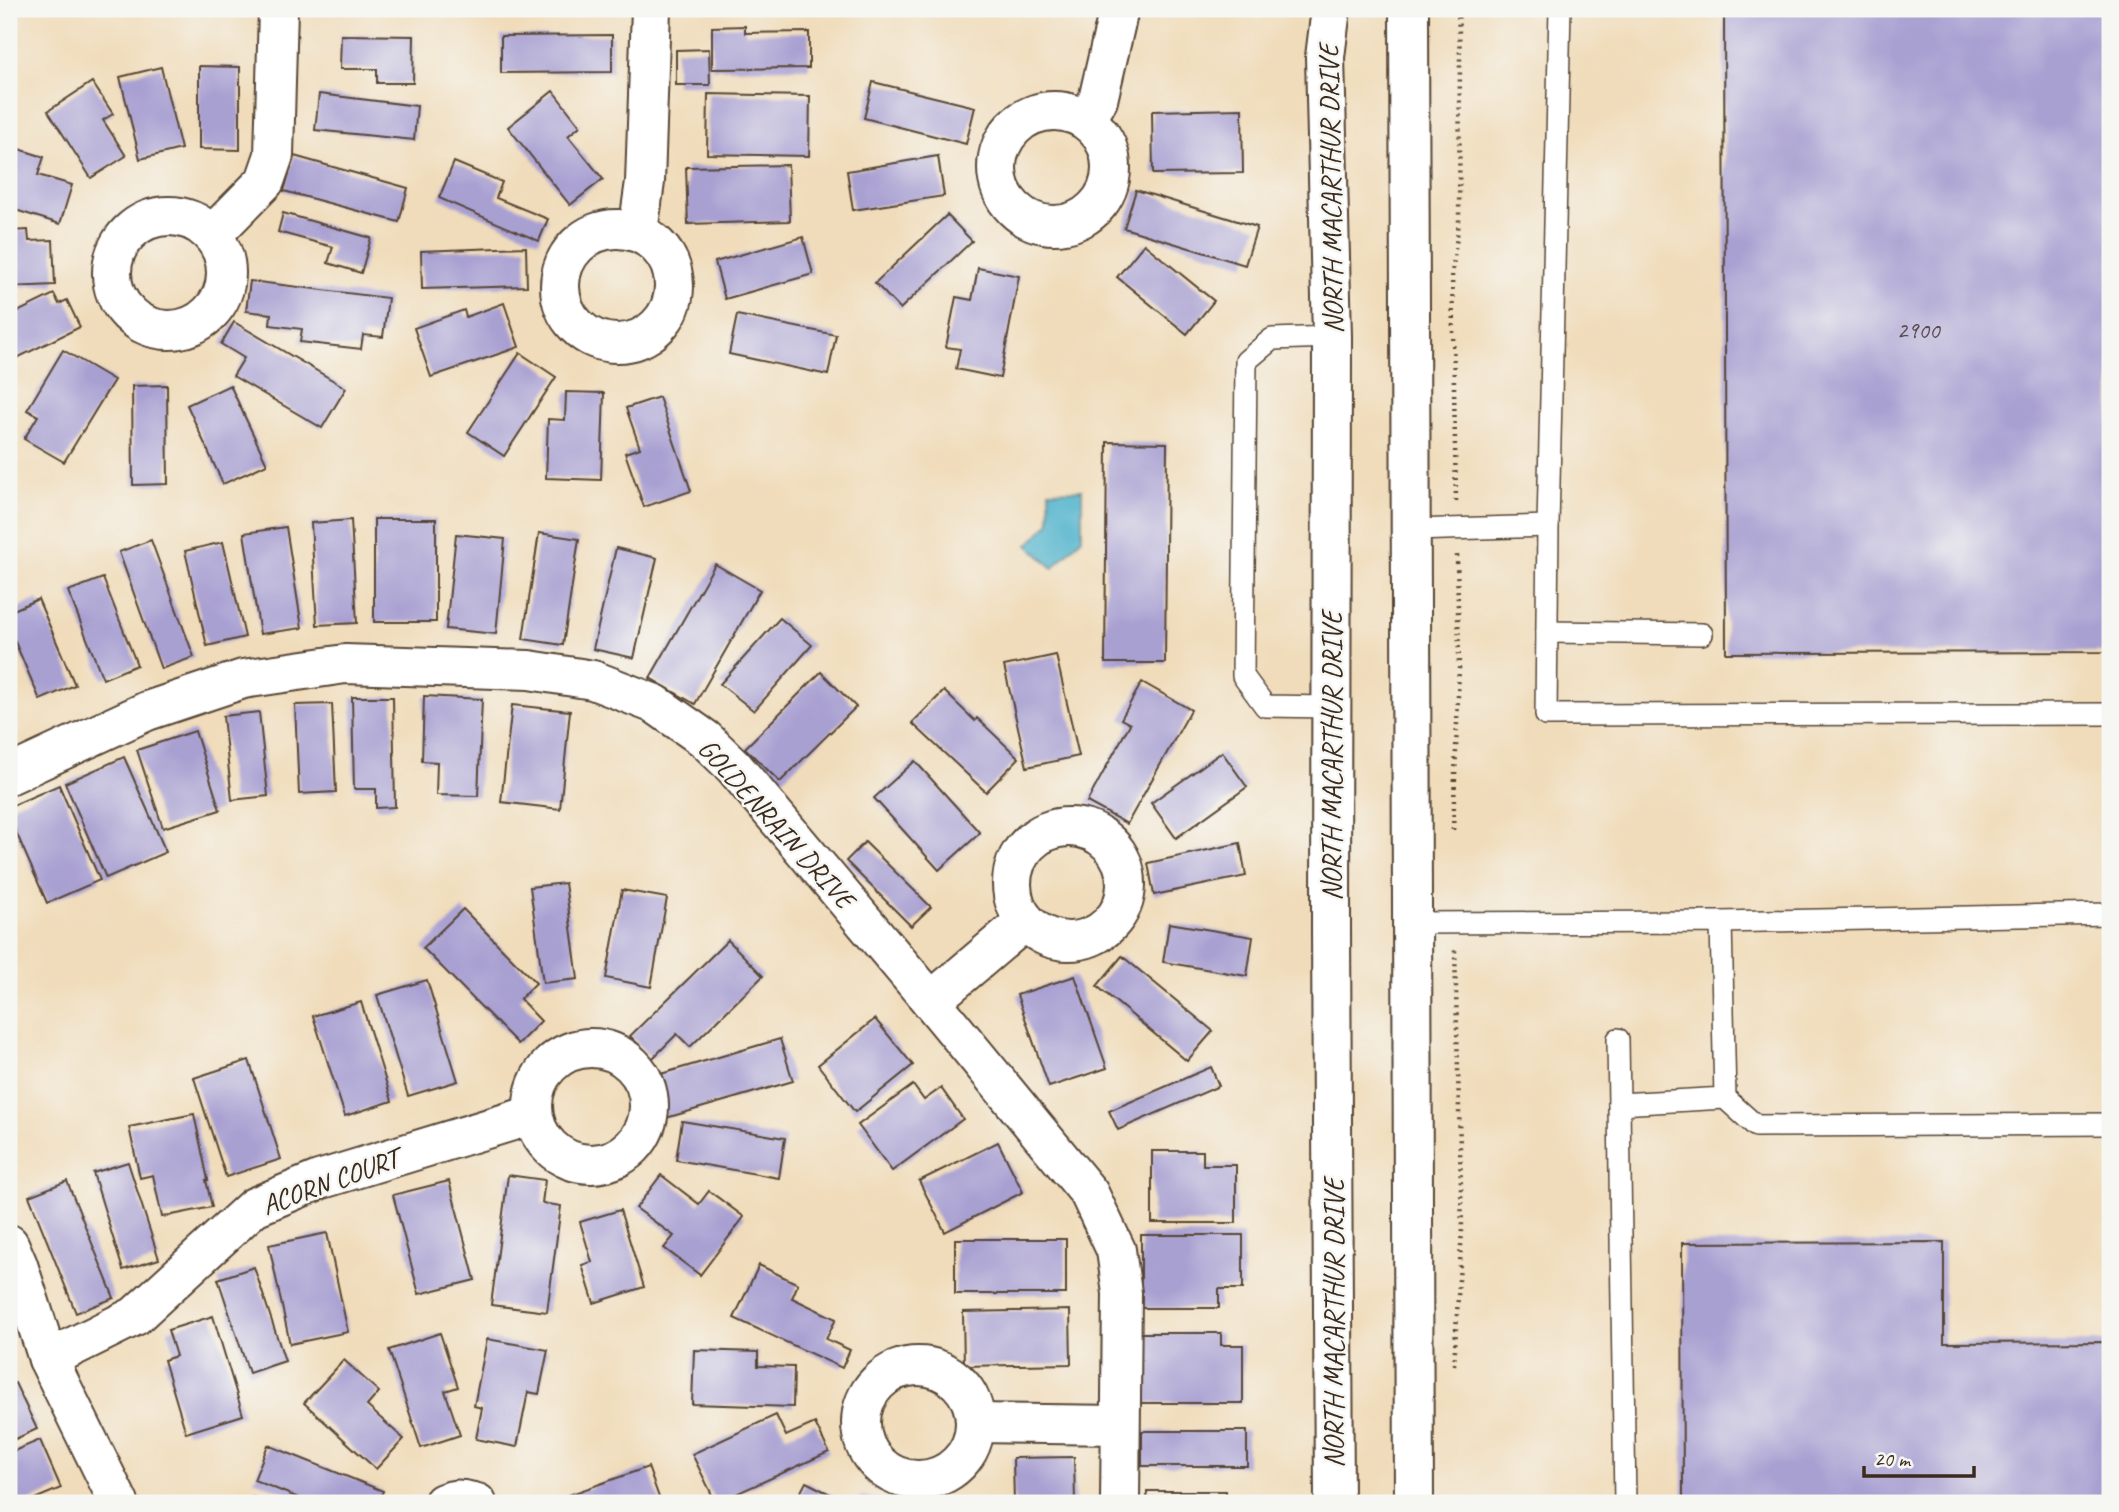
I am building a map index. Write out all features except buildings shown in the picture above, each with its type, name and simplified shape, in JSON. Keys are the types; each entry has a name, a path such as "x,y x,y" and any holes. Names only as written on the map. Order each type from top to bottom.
{"street":[{"path":"213,234 265,181 274,155 278,9"},
{"path":"638,231 645,182 651,9"},
{"path":"1087,119 1098,100 1119,9"},
{"name":"NORTH MACARTHUR DRIVE","path":"1331,9 1325,57 1332,337 1334,1503"},
{"path":"1409,9 1414,1503"},
{"name":"GOLDENRAIN DRIVE","path":"9,775 147,711 243,679 345,664 529,670 593,680 655,704 705,739 734,767 931,1000 1089,1193 1116,1250 1122,1293 1120,1503"},
{"path":"931,1000 1024,922"},
{"name":"ACORN COURT","path":"48,1359 135,1316 254,1207 319,1180 532,1115"},
{"path":"9,1244 48,1359 119,1503"},
{"path":"977,1423 1120,1425"},
{"path":"443,1503 464,1499 477,1503"}],"lane":[{"path":"1560,9 1546,715 2110,714"},
{"path":"1331,707 1265,706 1242,676 1246,361 1272,339 1332,337"},
{"path":"1411,530 1548,526"},
{"path":"1547,632 1702,634"},
{"path":"1413,923 1721,922 2110,914"},
{"path":"1721,922 1725,1098"},
{"path":"1618,1039 1625,1503"},
{"path":"1619,1104 1725,1098 1756,1126 2110,1124"}],"path":[{"path":"1452,835 1459,669 1452,274 1459,222 1458,9"},
{"path":"1454,923 1462,1229 1454,1367"}],"water":[{"path":"1082,490 1082,538 1053,568 1028,545 1050,522 1049,491"}]}
